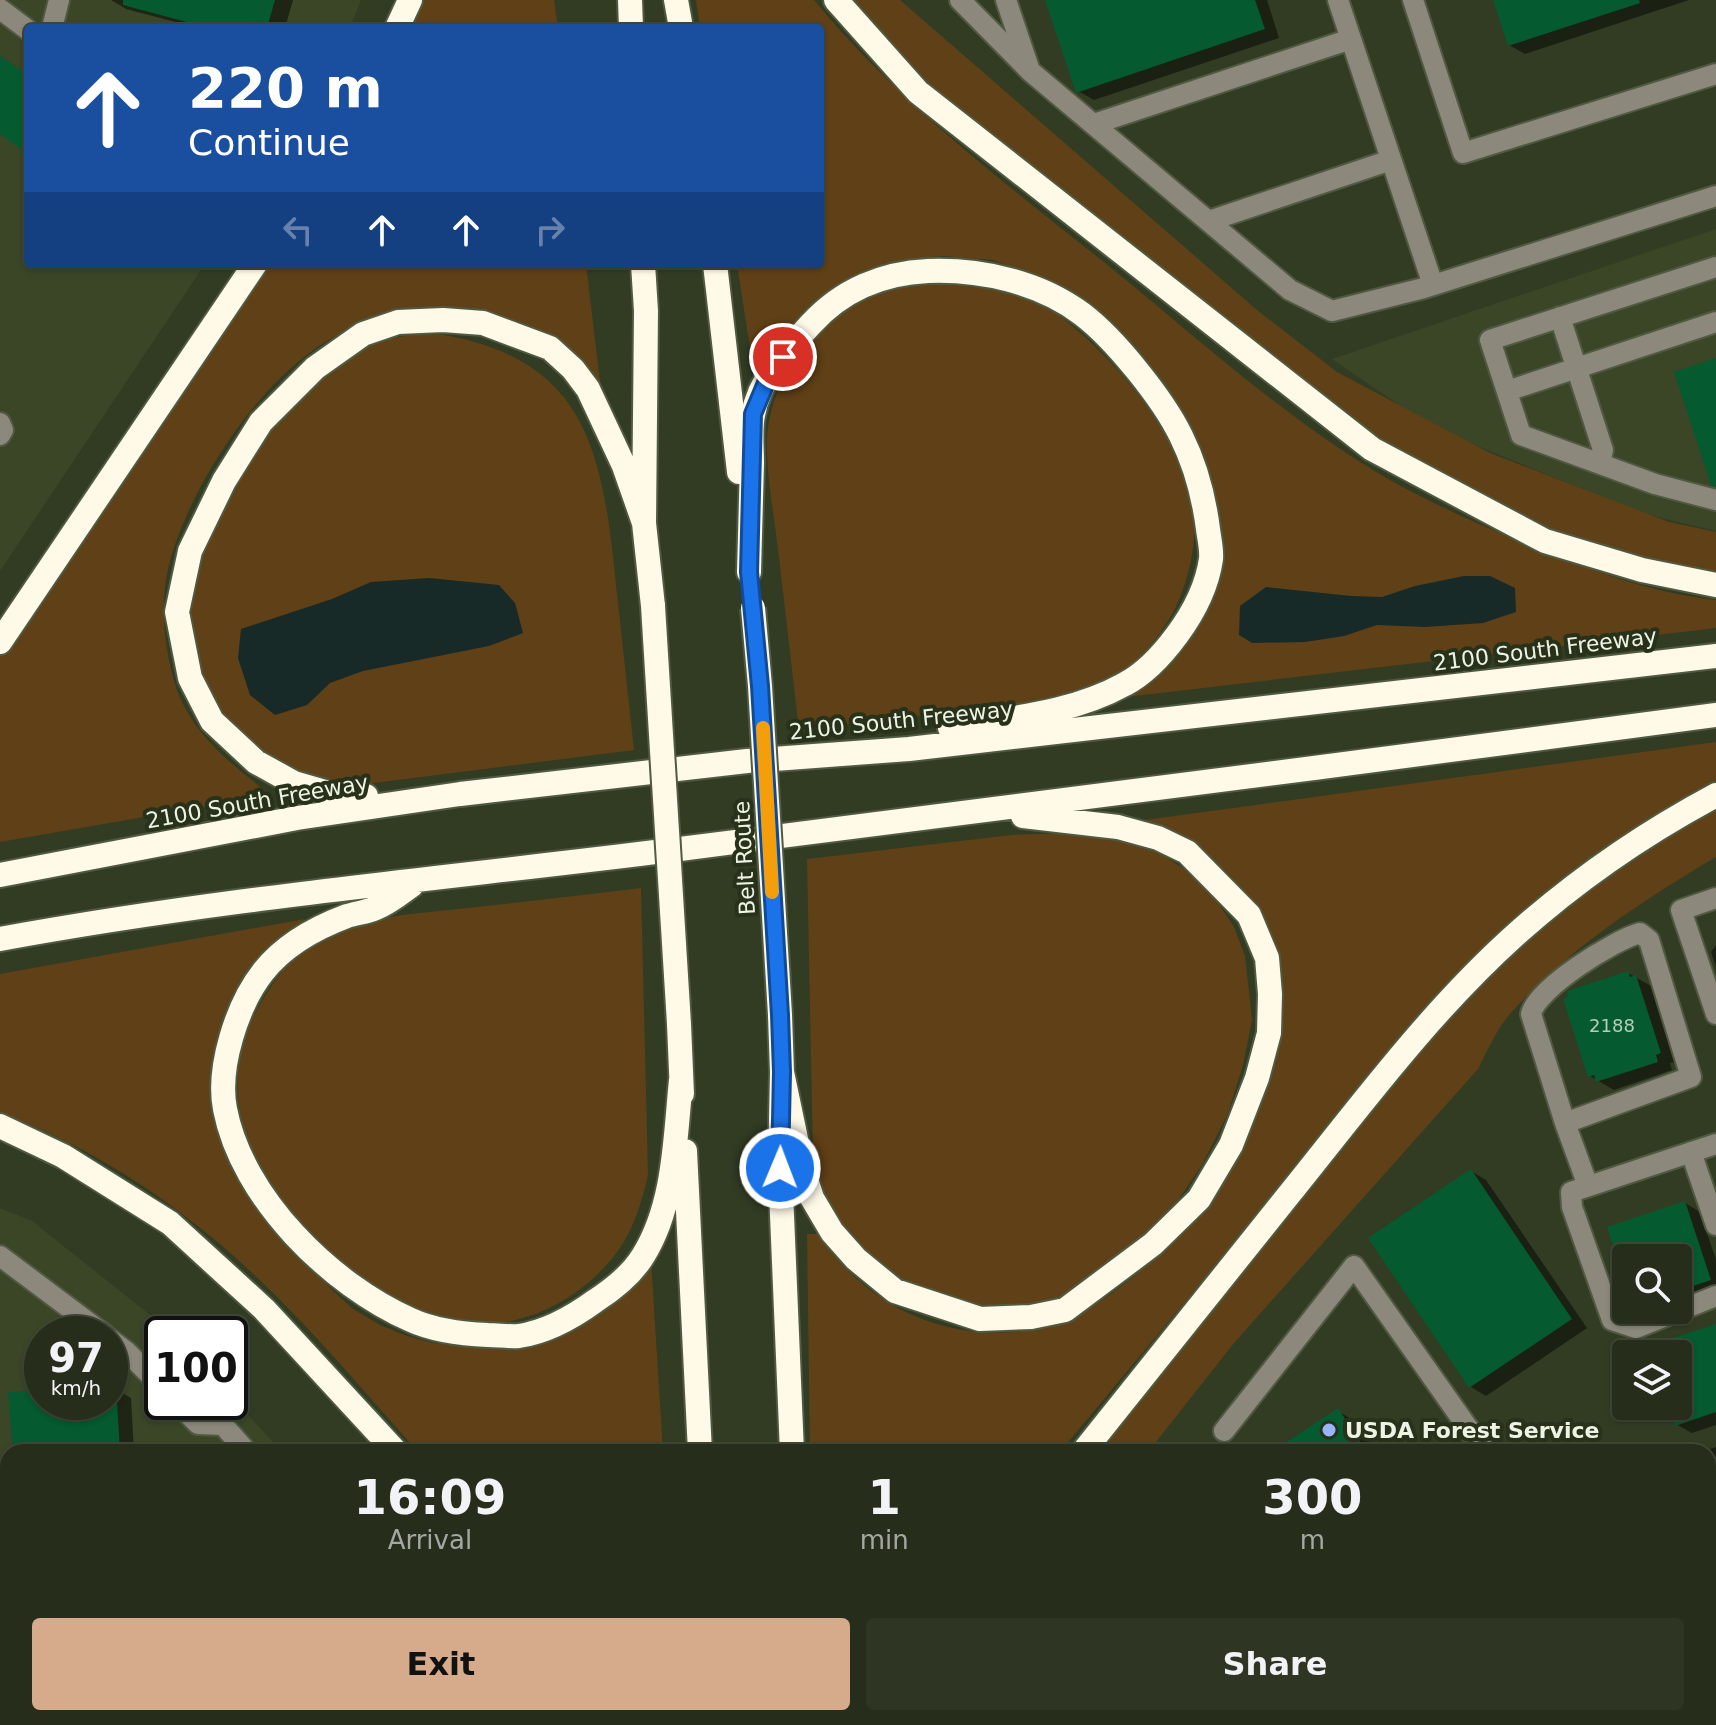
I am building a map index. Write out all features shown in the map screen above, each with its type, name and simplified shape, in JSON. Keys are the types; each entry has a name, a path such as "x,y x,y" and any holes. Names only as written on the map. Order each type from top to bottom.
{"highway":[{"path":"399,24 410,0"},
{"path":"630,0 631,24"},
{"path":"676,0 680,24"},
{"path":"836,0 918,92 1372,449 1545,541 1642,570 1716,585"},
{"path":"0,642 252,268"},
{"path":"643,268 646,311 644,523 653,606 679,1024 700,1444"},
{"name":"Belt Route","path":"715,268 760,686 780,1015 780,1168 792,1444"},
{"path":"747,761 1069,708 1126,684 1154,662 1192,615 1205,585 1212,556 1197,479 1181,435 1121,352 1082,314 1045,294 1002,277 955,270 911,272 870,281 826,308 771,371 753,414 749,572"},
{"path":"460,794 339,796 294,783 256,762 212,721 190,678 177,612 190,551 224,481 261,422 315,368 363,334 398,322 443,320 483,323 550,348 573,369 605,421 644,523"},
{"name":"2100 South Freeway","path":"0,875 297,818 460,794 747,761 909,749 1716,656"},
{"path":"0,939 136,917 981,812 1716,715"},
{"path":"1089,1444 1341,1130 1467,983 1512,939 1591,873 1669,820 1716,795"},
{"path":"782,1072 801,1163 812,1198 832,1232 856,1259 895,1291 980,1319 1031,1317 1065,1310 1153,1244 1199,1199 1231,1145 1257,1078 1269,1033 1267,958 1249,915 1187,852 1158,838 1118,827 981,812"},
{"path":"417,882 378,907 318,928 285,948 261,973 235,1023 225,1073 225,1108 239,1152 268,1203 308,1249 361,1293 413,1321 463,1334 519,1336 569,1320 612,1289 643,1257 657,1226 670,1183 681,1080"},
{"path":"0,1126 63,1156 170,1223 264,1309 389,1444"}],"street":[{"path":"53,24 59,0"},
{"path":"960,0 1030,71 1290,290 1332,311 1433,285 1716,196"},
{"path":"1006,0 1030,71"},
{"path":"1338,0 1433,285"},
{"path":"1413,0 1463,153 1716,74"},
{"path":"0,9 24,27"},
{"path":"1094,124 1351,39"},
{"path":"1209,221 1391,160"},
{"path":"1716,267 1490,340 1521,435 1655,484 1716,500"},
{"path":"1560,317 1603,450 1600,464"},
{"path":"1507,391 1716,322"},
{"path":"0,423 3,430 0,435"},
{"path":"1716,898 1681,910 1716,1014"},
{"path":"1565,1123 1691,1077 1649,940 1640,933 1601,951 1563,977 1533,1007 1531,1014 1565,1123 1580,1189 1572,1207 1612,1320 1636,1328 1716,1296"},
{"path":"1580,1189 1716,1144"},
{"path":"1691,1152 1716,1225"},
{"path":"0,1256 80,1316"},
{"path":"1224,1431 1354,1266 1479,1444"},
{"path":"128,1353 144,1369"},
{"path":"194,1420 198,1424 223,1425 240,1444"}],"shaded area":[{"path":"0,0 361,0 352,24 24,24 24,268 202,268 0,571"},
{"path":"411,0 554,0 557,24 401,24"},
{"path":"696,0 814,0 881,73 952,139 1307,426 1378,473 1483,526 1610,576 1652,588 1716,600 1716,628 1117,698 1210,580 1189,434 1046,280 993,260 943,256 907,260 867,272 765,372 754,374 738,268 824,268 824,24 699,24"},
{"path":"840,0 900,0 1257,310 1337,372 1490,453 1669,522 1716,532 1716,571 1649,559 1563,536 1519,519 1374,444 934,97"},
{"path":"1716,229 1716,531 1645,514 1433,428 1332,359"},
{"path":"257,268 586,268 600,382 589,384 546,348 519,336 362,325 330,339 298,362 268,391 215,461 179,535 168,569 164,596 165,637 173,677 188,713 225,758 271,795 0,842 0,645"},
{"path":"967,277 1028,296 1061,317 1111,362 1155,419 1186,479 1193,508 1192,554 1180,597 1164,627 1142,655 1125,669 1085,689 1018,704 799,730 767,452 769,424 776,396 788,370 805,345 848,306 873,292 900,283"},
{"path":"437,334 488,346 527,364 557,389 578,419 593,454 604,494 634,750 350,786 322,782 258,756 217,716 182,624 189,569 259,433 353,350 410,335"},
{"path":"1716,742 1716,783 1665,811 1392,1053 1067,1444 810,1444 807,1234 819,1234 859,1281 909,1314 948,1327 1007,1333 1061,1321 1110,1295 1169,1244 1207,1197 1268,1043 1270,1012 1250,918 1240,889 1204,853 1145,820"},
{"path":"1716,808 1716,857 1606,928 1531,991 1504,1021 1478,1069 1234,1343 1154,1444 1095,1444 1454,1011 1551,918 1633,857"},
{"path":"1076,833 1117,837 1150,847 1189,872 1215,898 1234,927 1245,956 1252,1020 1243,1065 1228,1113 1202,1165 1174,1206 1144,1240 1077,1293 1033,1308 1000,1313 881,1275 834,1222 819,1184 813,1156 807,859 1011,835"},
{"path":"641,888 648,1175 625,1240 582,1288 560,1303 510,1321 483,1325 456,1324 403,1313 383,1303 303,1231 283,1207 253,1154 243,1126 238,1098 238,1069 244,1040 269,989 292,960 310,945 337,931 373,920"},
{"path":"305,919 270,946 236,992 222,1020 215,1075 291,1248 353,1309 380,1325 433,1343 465,1346 533,1338 651,1260 662,1444 411,1444 308,1328 218,1243 165,1201 120,1171 49,1133 0,1112 0,974"},
{"path":"0,1208 32,1221 151,1316 144,1316 144,1420 248,1420 248,1415 275,1444 0,1444"}],"water":[{"path":"1464,576 1490,576 1515,588 1516,612 1483,623 1425,627 1377,625 1344,636 1305,642 1252,643 1239,635 1240,606 1266,587 1382,597 1415,586"},
{"path":"429,578 499,585 515,603 523,633 489,646 363,671 330,683 307,705 275,715 250,695 238,658 241,629 332,599 371,582"}],"building":[{"path":"123,0 275,0 268,24 194,24 123,5"},
{"path":"1045,0 1255,0 1265,29 1076,93"},
{"path":"1493,0 1639,0 1640,3 1508,46"},
{"path":"0,56 24,72 24,151 0,134"},
{"path":"1716,358 1716,487 1711,485 1674,372"},
{"path":"1628,971 1630,977 1636,975 1661,1053 1656,1055 1658,1062 1596,1082 1594,1075 1588,1077 1563,999 1568,997 1567,991"},
{"path":"1471,1169 1572,1319 1469,1388 1368,1238"},
{"path":"1685,1201 1711,1280 1692,1286 1692,1244 1612,1244 1607,1227"},
{"path":"1716,1324 1716,1412 1675,1426 1673,1420 1692,1420 1692,1340 1667,1340"},
{"path":"24,1391 24,1420 118,1420 120,1444 12,1444 8,1392"},
{"name":"USDA Forest Service","path":"1338,1408 1362,1444 1284,1444"}],"slow traffic":[{"path":"763,728 772,892"}],"place":[{"name":"USDA Forest Service","path":"1329,1430"}],"route":[{"path":"780,1168 780,1015 760,686 749,572 753,414 771,371 783,357"}]}
